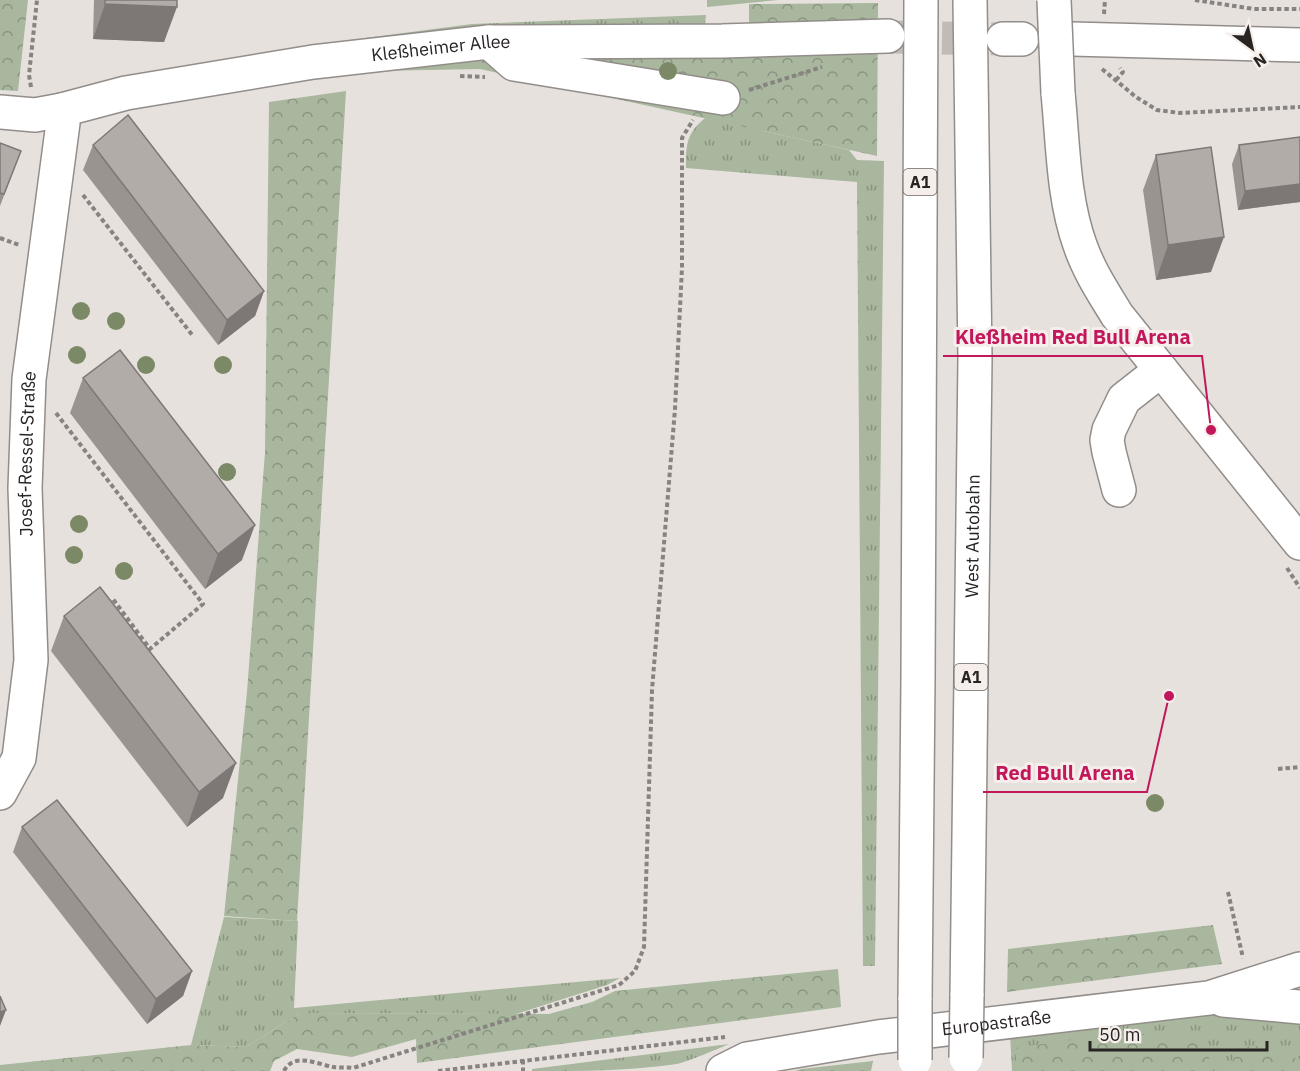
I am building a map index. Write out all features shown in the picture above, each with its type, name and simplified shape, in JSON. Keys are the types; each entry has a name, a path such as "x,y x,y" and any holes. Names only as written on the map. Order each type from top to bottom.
{"main road":[{"name":"A1","path":"915,1065 921,0"},
{"name":"West Autobahn","path":"966,1064 975,358 970,0"},
{"path":"1054,0 1058,93 1068,197 1079,244 1094,278 1118,315 1300,543"},
{"name":"Kleßheimer Allee","path":"0,112 49,112 126,93 313,62 489,42 722,41 888,36"},
{"path":"1072,39 1300,45"},
{"path":"489,42 514,64 723,98"},
{"name":"Josef-Ressel-Straße","path":"0,793 19,759 31,660 12,487 29,379 63,123 49,112"},
{"path":"1119,490 1107,440 1109,430 1124,399 1161,369"},
{"name":"Europastraße","path":"723,1071 747,1059 878,1037 1209,998 1300,969"},
{"name":"Europastraße","path":"1209,998 1300,1007"},
{"name":"Europastraße","path":"757,1071 784,1053"}],"path":[{"path":"37,0 29,75 49,112"},
{"path":"1195,0 1254,9 1300,9"},
{"path":"284,1071 287,1065 295,1061 308,1061 352,1069 619,985 635,971 644,946 652,690 675,409 682,268 682,138 691,122 723,98 833,65"},
{"path":"1095,66 1108,73 1136,97 1157,110 1180,114 1300,107"},
{"path":"58,164 194,336"},
{"path":"29,379 203,604 150,649 113,599 104,606"},
{"path":"1278,769 1300,767"},
{"path":"1228,892 1245,968"},
{"path":"523,1060 524,1071"}],"green space":[{"path":"0,0 28,0 18,91 0,90"},
{"path":"707,0 778,0 707,7"},
{"path":"878,3 877,156 480,69 374,71 137,106 375,62 749,53 749,4"},
{"path":"706,15 705,24 701,30 229,60 312,45 472,24"},
{"path":"346,91 297,921 224,916 247,692 265,452 269,102"},
{"path":"705,118 849,150 857,160 884,161 875,966 863,966 857,182 686,168 688,140 694,129"},
{"path":"224,917 298,921 294,1008 620,978 607,985 516,1014 300,1013 246,1047 191,1045"},
{"path":"1213,925 1222,964 1007,992 1008,949"},
{"path":"838,969 841,1007 417,1063 416,1039 352,1057 297,1049 274,1061 270,1071 0,1071 0,1065 191,1045 246,1047 300,1013 549,1014 592,1002 615,991"},
{"path":"1187,1011 1300,1016 1300,1071 1012,1071 1010,1033"},
{"path":"1129,1032 1202,1042 1210,1060 1209,1071 1017,1071 1015,1048"},
{"path":"729,1044 677,1064 587,1071 532,1071 532,1069"},
{"path":"1251,1045 1268,1048 1300,1060 1300,1071 1238,1071 1233,1062 1234,1055"},
{"path":"873,1061 871,1071 795,1071 801,1069"}],"building":[{"path":"105,0 177,0 177,7 105,4"},
{"path":"128,115 264,291 227,320 93,145"},
{"path":"1300,137 1300,184 1245,191 1239,145"},
{"path":"0,143 21,151 4,194 0,193"},
{"path":"1211,147 1224,237 1168,245 1156,155"},
{"path":"120,350 255,525 218,554 83,378"},
{"path":"100,587 236,763 199,792 64,616"},
{"path":"57,800 192,971 156,999 22,827"},
{"path":"0,996 6,1010 0,1012"}],"tunnel":[{"path":"893,37 998,39"}],"place":[{"name":"Kleßheim Red Bull Arena","path":"1211,430"},
{"name":"Red Bull Arena","path":"1169,696"}]}
